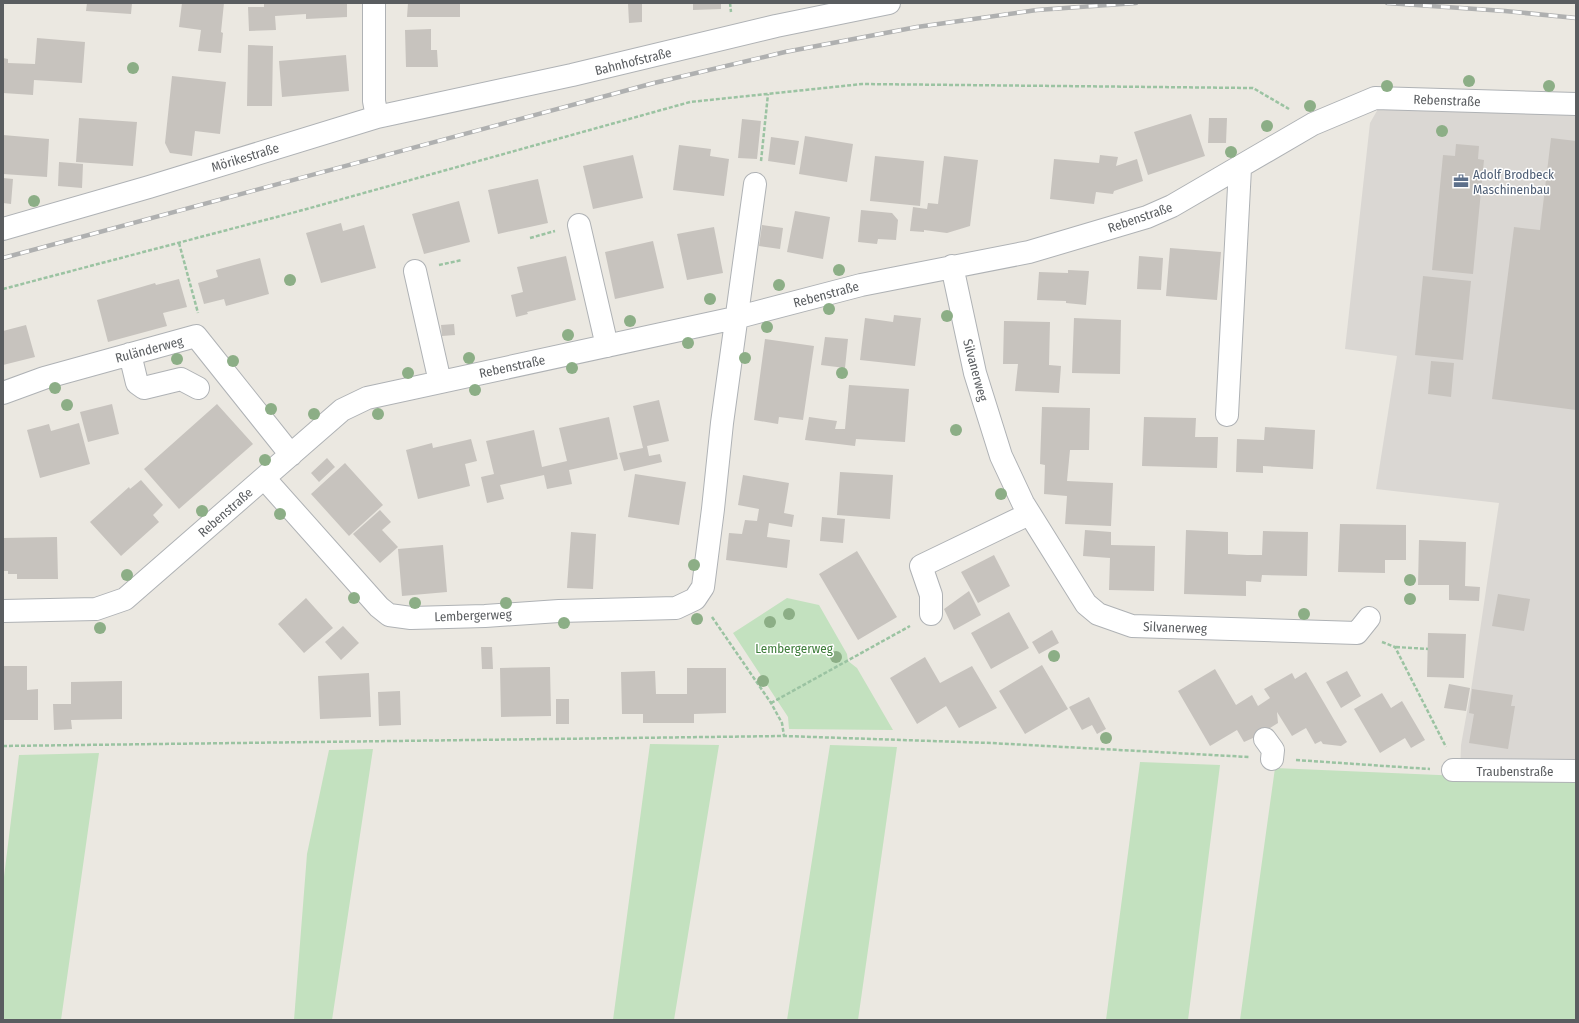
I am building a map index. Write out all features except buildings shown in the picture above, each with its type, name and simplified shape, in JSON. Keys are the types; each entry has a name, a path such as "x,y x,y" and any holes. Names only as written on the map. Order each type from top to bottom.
{"street":[{"path":"374,3 374,101 377,117"},
{"name":"Bahnhofstraße","path":"377,117 572,75 776,26 889,3"},
{"name":"Rebenstraße","path":"3,611 96,610 125,599 342,410 367,398 736,318 861,284 1029,252 1147,217 1172,206 1240,168 1313,124 1375,98 1576,104"},
{"name":"Mörikestraße","path":"3,229 149,187 377,117"},
{"path":"1227,415 1240,168"},
{"path":"695,599 704,587 713,516 722,423 755,184"},
{"path":"579,225 607,346"},
{"name":"Silvanerweg","path":"952,266 975,373 1001,456 1029,514 1086,604 1098,614 1132,626 1363,626"},
{"path":"415,271 440,382"},
{"name":"Ruländerweg","path":"3,393 44,378 196,336 291,455"},
{"path":"130,354 137,383 144,388 182,379 198,388"},
{"name":"Lembergerweg","path":"264,478 379,607 389,615 411,618 676,608 695,599"},
{"path":"931,614 931,595 921,566 1029,514"},
{"name":"Traubenstraße","path":"1453,770 1576,771"}],"path":[{"path":"3,289 303,210 690,102 862,84 1253,88 1313,124"},
{"path":"755,184 760,166 768,94"},
{"path":"179,243 201,321 196,336"},
{"path":"695,599 708,611 770,703 782,723 784,736"},
{"path":"770,703 931,614"},
{"path":"3,746 784,736 991,743 1269,749 1453,770 1452,758 1395,647 1363,626"},
{"path":"1395,647 1428,649"}],"shaded area":[{"path":"1390,88 1576,94 1576,781 1460,776 1461,745 1472,684 1499,503 1376,489 1397,356 1345,349 1370,123"}],"green space":[{"name":"Lembergerweg","path":"787,598 819,605 847,654 848,661 857,668 893,730 789,729 788,717 733,633"},
{"path":"650,744 719,745 674,1020 613,1020"},
{"path":"830,745 897,747 858,1020 787,1020"},
{"path":"373,749 332,1020 294,1020 307,854 329,750"},
{"path":"99,753 61,1020 3,1020 3,885 19,755"},
{"path":"1140,762 1220,765 1188,1020 1106,1020"},
{"path":"1275,768 1576,781 1576,1020 1240,1020"}],"railway":[{"path":"3,258 654,83 785,52 917,27 1037,10 1136,3"},
{"path":"1387,3 1505,11 1576,18"}],"place":[{"name":"Adolf Brodbeck Maschinenbau","path":"1461,181"}]}
